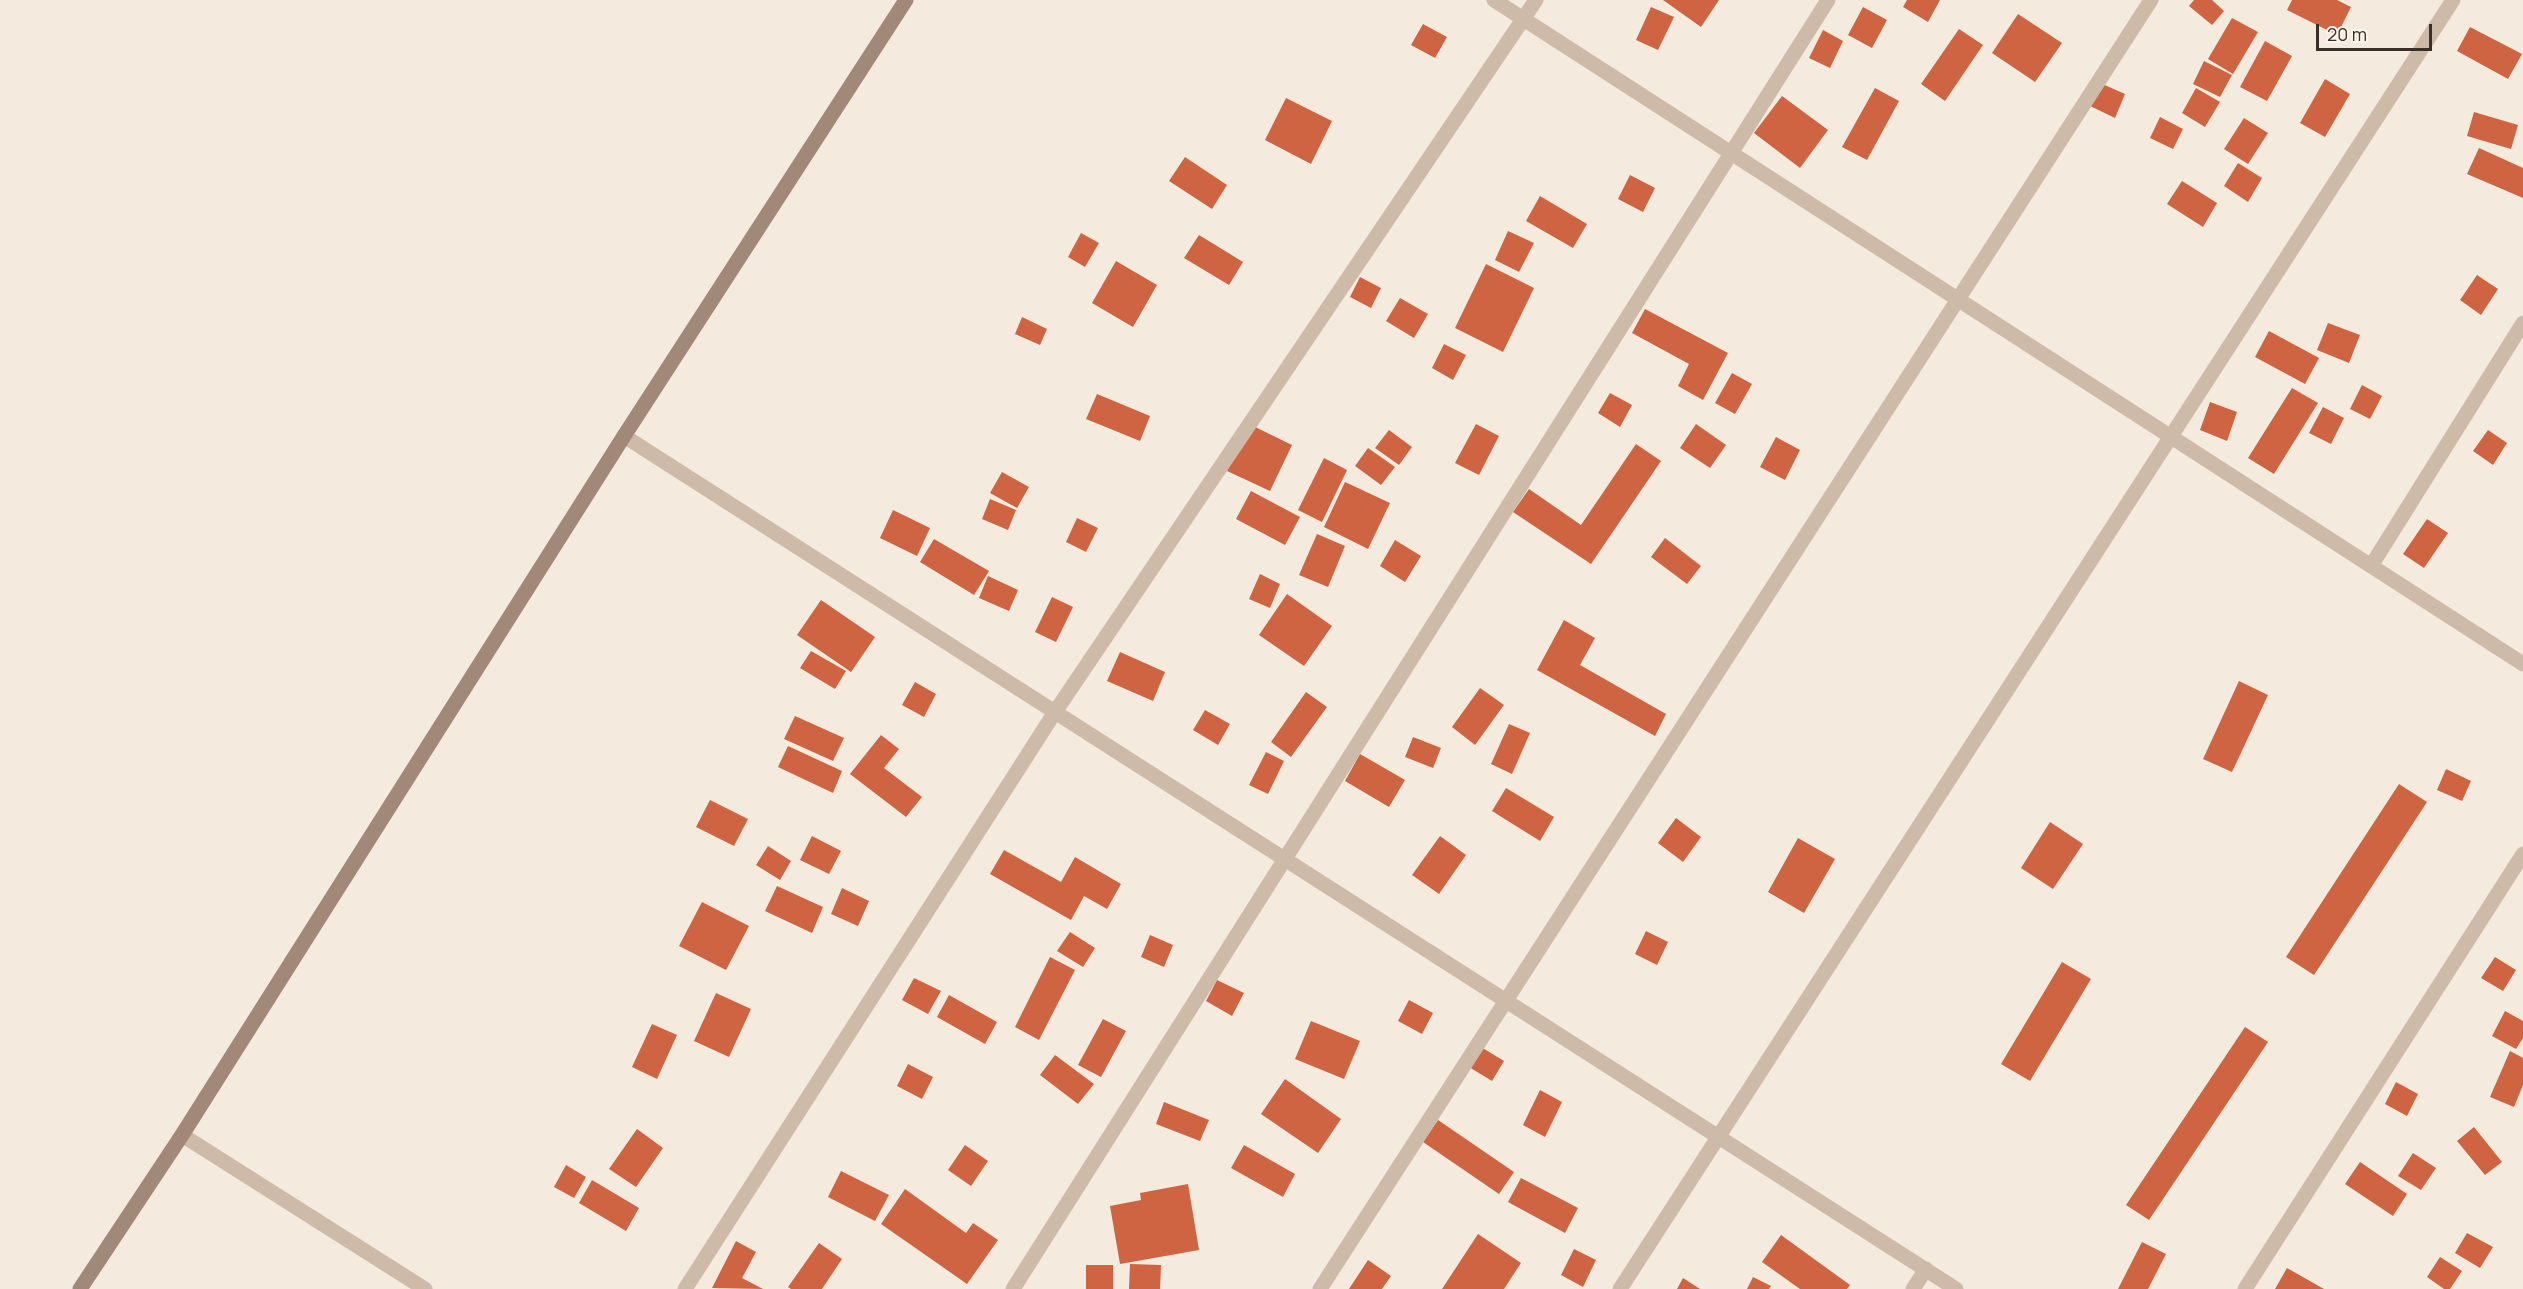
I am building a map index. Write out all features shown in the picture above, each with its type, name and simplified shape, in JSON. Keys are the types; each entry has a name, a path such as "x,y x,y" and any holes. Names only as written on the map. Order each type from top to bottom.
{"main road":[{"path":"80,1289 182,1135 624,436 906,0"}],"street":[{"path":"1494,0 2523,664"},
{"path":"685,1289 1055,712 1536,0"},
{"path":"1012,1289 1828,0"},
{"path":"1320,1289 2151,0"},
{"path":"1620,1289 2452,0"},
{"path":"2371,566 2523,323"},
{"path":"624,436 1956,1289"},
{"path":"2245,1289 2523,854"},
{"path":"182,1135 425,1289"},
{"path":"1913,1289 1926,1269"}],"building":[{"path":"1663,0 1719,0 1701,27"},
{"path":"1907,0 1940,0 1928,22 1903,7"},
{"path":"2194,0 2212,0 2224,11 2212,25 2189,6"},
{"path":"2292,0 2337,0 2351,7 2337,35 2287,10"},
{"path":"1651,7 1674,17 1658,50 1636,40"},
{"path":"1863,7 1887,20 1872,48 1848,35"},
{"path":"2018,14 2062,43 2035,82 1992,53"},
{"path":"2232,18 2258,32 2233,74 2208,59"},
{"path":"1423,24 1447,37 1435,58 1411,45"},
{"path":"2470,27 2522,54 2508,79 2457,51"},
{"path":"1959,29 1983,45 1945,101 1921,84"},
{"path":"1823,30 1843,41 1830,68 1809,58"},
{"path":"2265,41 2292,56 2267,101 2240,87"},
{"path":"2204,61 2232,75 2220,97 2193,84"},
{"path":"2325,79 2350,94 2325,137 2300,123"},
{"path":"2100,83 2125,94 2115,118 2090,106"},
{"path":"1875,88 1899,101 1867,160 1842,147"},
{"path":"2196,88 2220,102 2205,127 2182,113"},
{"path":"1782,96 1828,130 1800,168 1754,133"},
{"path":"1286,98 1332,121 1311,164 1265,140"},
{"path":"2474,112 2518,125 2511,149 2467,136"},
{"path":"2160,117 2183,129 2173,149 2150,138"},
{"path":"2244,118 2268,133 2248,164 2224,149"},
{"path":"2479,148 2523,168 2523,198 2467,174"},
{"path":"1185,157 1227,185 1212,209 1169,181"},
{"path":"2238,163 2262,178 2248,202 2224,186"},
{"path":"1630,175 1655,188 1643,212 1618,199"},
{"path":"2182,181 2217,203 2203,227 2167,204"},
{"path":"1540,196 1587,224 1573,248 1526,221"},
{"path":"1508,231 1534,243 1519,272 1495,260"},
{"path":"1081,233 1099,243 1085,267 1068,257"},
{"path":"1199,235 1243,262 1229,285 1184,258"},
{"path":"1116,261 1157,285 1133,327 1092,303"},
{"path":"1486,264 1534,288 1503,352 1455,328"},
{"path":"2477,275 2498,289 2481,315 2460,300"},
{"path":"1360,277 1381,288 1371,308 1350,297"},
{"path":"1400,298 1428,314 1414,338 1386,321"},
{"path":"1645,309 1728,353 1703,400 1678,386 1689,364 1632,333"},
{"path":"1022,317 1047,329 1040,345 1015,334"},
{"path":"2328,323 2360,335 2349,363 2317,350"},
{"path":"2269,331 2319,358 2305,384 2255,357"},
{"path":"1444,344 1466,355 1453,380 1432,368"},
{"path":"1732,373 1752,384 1735,414 1715,403"},
{"path":"2362,385 2382,396 2370,419 2350,409"},
{"path":"2292,388 2318,403 2274,474 2248,458"},
{"path":"1610,393 1632,405 1620,427 1598,413"},
{"path":"1097,394 1150,416 1140,441 1086,419"},
{"path":"2210,402 2237,412 2227,441 2200,430"},
{"path":"2323,407 2344,418 2331,444 2309,433"},
{"path":"1249,424 1292,445 1270,491 1227,471"},
{"path":"1476,424 1499,436 1479,475 1455,463"},
{"path":"1696,424 1726,445 1710,468 1680,448"},
{"path":"1389,430 1412,447 1399,465 1375,448"},
{"path":"2488,430 2507,443 2493,465 2473,451"},
{"path":"1776,437 1800,450 1785,480 1760,467"},
{"path":"1636,444 1661,461 1591,564 1513,512 1529,489 1581,525"},
{"path":"1368,448 1395,467 1381,485 1355,466"},
{"path":"1324,458 1347,470 1322,522 1298,510"},
{"path":"1002,472 1029,487 1017,508 990,493"},
{"path":"1345,482 1390,503 1368,549 1324,527"},
{"path":"1251,491 1300,517 1285,545 1236,519"},
{"path":"990,499 1016,510 1008,530 982,519"},
{"path":"893,510 930,528 917,556 880,538"},
{"path":"1077,518 1098,528 1086,552 1066,542"},
{"path":"2427,519 2448,533 2424,568 2403,554"},
{"path":"1317,534 1345,546 1328,587 1299,575"},
{"path":"1665,538 1701,566 1687,584 1651,557"},
{"path":"934,539 989,571 974,595 920,562"},
{"path":"1395,540 1421,556 1405,582 1380,566"},
{"path":"1260,574 1280,584 1270,608 1249,599"},
{"path":"988,576 1018,590 1009,611 979,598"},
{"path":"1287,594 1332,626 1304,666 1259,635"},
{"path":"1052,597 1073,607 1056,642 1035,632"},
{"path":"821,600 875,637 851,672 797,635"},
{"path":"1564,620 1595,638 1580,665 1666,714 1655,736 1537,670"},
{"path":"811,651 846,671 835,689 800,668"},
{"path":"1120,652 1165,672 1153,701 1107,681"},
{"path":"2239,681 2268,695 2232,772 2203,759"},
{"path":"915,682 936,694 924,717 902,705"},
{"path":"1480,688 1504,705 1475,745 1452,727"},
{"path":"1306,692 1327,707 1291,757 1271,742"},
{"path":"1205,710 1230,724 1218,745 1193,730"},
{"path":"795,716 844,738 833,761 784,739"},
{"path":"1509,724 1530,733 1512,774 1491,764"},
{"path":"881,735 899,749 884,768 922,797 906,817 850,774"},
{"path":"1413,737 1441,748 1433,768 1405,757"},
{"path":"788,746 842,771 833,793 778,767"},
{"path":"1266,752 1284,761 1268,794 1249,785"},
{"path":"1360,754 1405,780 1389,807 1345,781"},
{"path":"2446,769 2471,781 2462,801 2437,790"},
{"path":"2399,784 2427,802 2314,975 2286,957"},
{"path":"1506,788 1554,817 1540,841 1492,811"},
{"path":"710,800 748,819 734,846 696,827"},
{"path":"1676,818 1701,837 1683,862 1658,843"},
{"path":"2050,822 2083,844 2053,889 2021,868"},
{"path":"812,836 841,851 829,874 800,860"},
{"path":"1440,836 1466,855 1439,894 1412,875"},
{"path":"1798,838 1835,859 1804,913 1768,892"},
{"path":"768,846 791,861 780,880 756,865"},
{"path":"1004,850 1061,882 1075,857 1121,884 1107,909 1084,896 1071,920 990,874"},
{"path":"777,886 823,907 812,933 765,911"},
{"path":"842,888 869,901 858,926 831,914"},
{"path":"702,902 749,926 726,970 679,946"},
{"path":"1646,931 1668,942 1657,965 1635,954"},
{"path":"1070,932 1095,948 1083,967 1057,951"},
{"path":"1150,935 1173,945 1164,967 1141,957"},
{"path":"1050,957 1075,970 1039,1040 1015,1027"},
{"path":"2495,957 2516,970 2503,991 2481,978"},
{"path":"2062,962 2091,979 2030,1081 2001,1064"},
{"path":"914,978 941,991 928,1014 902,1000"},
{"path":"1217,980 1244,993 1232,1016 1206,1001"},
{"path":"716,993 751,1009 729,1057 694,1041"},
{"path":"949,995 997,1022 985,1044 937,1017"},
{"path":"1409,1000 1433,1013 1422,1034 1398,1021"},
{"path":"2505,1011 2523,1021 2523,1038 2516,1049 2492,1036"},
{"path":"1103,1019 1126,1031 1101,1077 1078,1065"},
{"path":"1311,1021 1360,1041 1344,1079 1295,1059"},
{"path":"652,1024 677,1035 657,1079 632,1067"},
{"path":"2245,1027 2268,1042 2149,1220 2126,1205"},
{"path":"1481,1047 1504,1061 1492,1081 1469,1067"},
{"path":"2510,1051 2523,1058 2523,1085 2514,1107 2490,1097"},
{"path":"1055,1055 1094,1084 1078,1104 1040,1075"},
{"path":"908,1064 933,1077 922,1099 897,1086"},
{"path":"1285,1079 1341,1119 1318,1153 1261,1114"},
{"path":"2396,1082 2418,1094 2407,1116 2385,1104"},
{"path":"1540,1090 1562,1102 1545,1137 1523,1125"},
{"path":"1164,1102 1209,1120 1200,1141 1156,1124"},
{"path":"1438,1120 1514,1172 1499,1194 1423,1142"},
{"path":"2474,1127 2502,1162 2485,1175 2457,1141"},
{"path":"637,1129 663,1148 636,1187 609,1169"},
{"path":"965,1145 988,1161 971,1186 948,1170"},
{"path":"1244,1145 1295,1174 1283,1197 1231,1168"},
{"path":"2413,1153 2436,1168 2421,1190 2398,1176"},
{"path":"2360,1162 2407,1194 2393,1216 2345,1184"},
{"path":"566,1165 586,1177 574,1198 554,1187"},
{"path":"841,1171 889,1195 875,1221 828,1197"},
{"path":"1521,1178 1578,1208 1565,1233 1508,1202"},
{"path":"592,1180 639,1208 626,1231 579,1203"},
{"path":"1188,1184 1199,1250 1120,1264 1110,1206 1141,1200 1140,1193"},
{"path":"905,1189 966,1233 973,1223 998,1240 967,1284 881,1224"},
{"path":"2467,1233 2493,1247 2480,1268 2455,1253"},
{"path":"1478,1234 1521,1263 1504,1289 1442,1289"},
{"path":"1781,1235 1850,1285 1847,1289 1800,1289 1762,1262"},
{"path":"736,1241 756,1252 742,1278 763,1289 712,1288"},
{"path":"2142,1242 2166,1254 2148,1289 2118,1289"},
{"path":"819,1243 842,1259 822,1289 791,1289 788,1287"},
{"path":"1574,1249 1596,1260 1583,1287 1561,1275"},
{"path":"2440,1257 2462,1271 2450,1289 2444,1289 2427,1277"},
{"path":"1368,1260 1391,1276 1382,1289 1349,1289"},
{"path":"1130,1264 1161,1265 1160,1289 1129,1289"},
{"path":"1086,1265 1113,1265 1113,1289 1086,1289"},
{"path":"2287,1268 2324,1289 2275,1289"},
{"path":"1753,1277 1771,1286 1769,1289 1747,1289"},
{"path":"1683,1278 1700,1289 1677,1289"}]}
